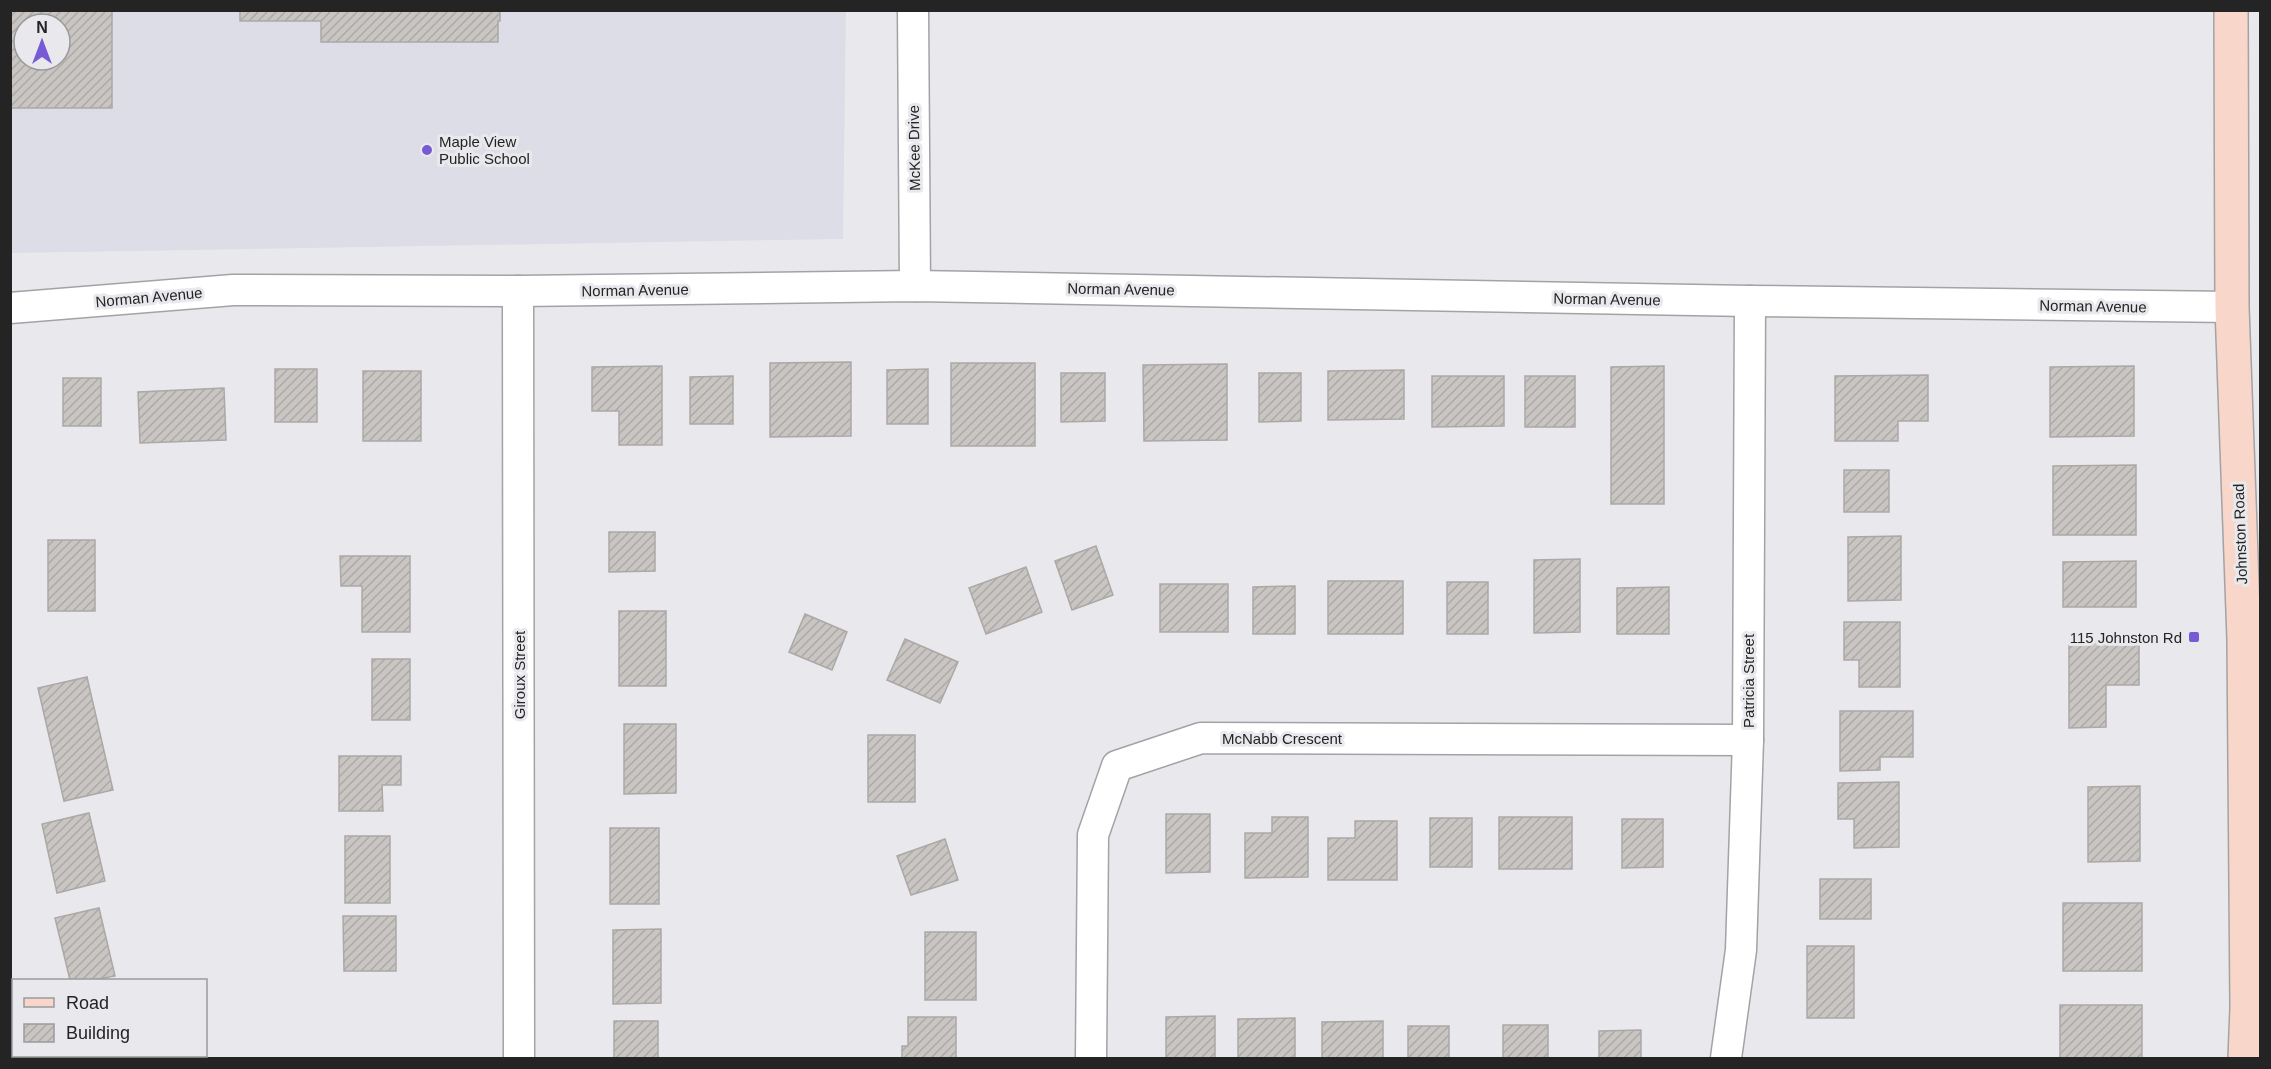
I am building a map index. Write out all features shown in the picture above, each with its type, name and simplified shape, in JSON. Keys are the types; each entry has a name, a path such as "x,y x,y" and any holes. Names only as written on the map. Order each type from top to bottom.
{"street":[{"name":"McKee Drive","path":"913,10 915,286"},
{"name":"Johnston Road","path":"2231,10 2232,307 2244,639 2247,996 2245,1059"},
{"name":"Norman Avenue","path":"10,308 233,290 519,291 915,286 2232,307"},
{"name":"Giroux Street","path":"519,291 519,1059"},
{"name":"Patricia Street","path":"1726,1059 1742,950 1748,740 1750,301"},
{"name":"McNabb Crescent","path":"1091,1059 1093,835 1117,766 1202,738 1748,740"}],"shaded area":[{"name":"Maple View Public School","path":"10,11 846,11 843,239 11,253"}],"building":[{"path":"10,10 112,10 112,108 10,108"},
{"path":"240,10 500,10 500,21 498,21 498,42 321,42 321,21 240,21"},
{"path":"851,362 851,436 770,437 770,363"},
{"path":"951,363 1035,363 1035,446 951,446"},
{"path":"1227,364 1227,440 1144,441 1143,365"},
{"path":"662,366 662,445 619,445 619,411 592,411 592,367"},
{"path":"1664,366 1664,504 1611,504 1611,367"},
{"path":"2134,366 2134,436 2050,437 2050,367"},
{"path":"275,369 317,369 317,422 275,422"},
{"path":"928,369 928,424 887,424 887,370"},
{"path":"1404,370 1404,419 1328,420 1328,371"},
{"path":"363,371 421,371 421,441 363,441"},
{"path":"1061,373 1105,373 1105,421 1061,422"},
{"path":"1259,373 1301,373 1301,421 1259,422"},
{"path":"1928,375 1928,421 1898,421 1898,441 1835,441 1835,376"},
{"path":"733,376 733,424 690,424 690,377"},
{"path":"1432,376 1504,376 1504,426 1432,427"},
{"path":"1525,376 1575,376 1575,427 1525,427"},
{"path":"63,378 101,378 101,426 63,426"},
{"path":"224,388 226,440 140,443 138,392"},
{"path":"2136,465 2136,535 2053,535 2053,466"},
{"path":"1844,470 1889,470 1889,512 1844,512"},
{"path":"609,532 655,532 655,571 609,572"},
{"path":"1901,536 1901,600 1848,601 1848,537"},
{"path":"48,540 95,540 95,611 48,611"},
{"path":"1096,546 1113,595 1072,610 1055,561"},
{"path":"340,556 410,556 410,632 362,632 362,586 341,586"},
{"path":"1580,559 1580,632 1534,633 1534,560"},
{"path":"2136,561 2136,607 2063,607 2063,562"},
{"path":"1026,567 1042,612 986,634 969,588"},
{"path":"1328,581 1403,581 1403,634 1328,634"},
{"path":"1447,582 1488,582 1488,634 1447,634"},
{"path":"1160,584 1228,584 1228,632 1160,632"},
{"path":"1295,586 1295,634 1253,634 1253,587"},
{"path":"1669,587 1669,634 1617,634 1617,588"},
{"path":"619,611 666,611 666,686 619,686"},
{"path":"805,614 847,632 832,670 789,652"},
{"path":"1844,622 1900,622 1900,687 1859,687 1859,660 1844,660"},
{"path":"905,639 958,662 940,703 887,680"},
{"path":"2139,640 2139,685 2106,685 2106,727 2069,728 2069,641"},
{"path":"372,659 410,659 410,720 372,720"},
{"path":"87,677 113,790 64,801 38,688"},
{"path":"1840,711 1913,711 1913,757 1880,757 1880,770 1840,771"},
{"path":"624,724 676,724 676,793 624,794"},
{"path":"868,735 915,735 915,802 868,802"},
{"path":"339,756 401,756 401,785 382,785 383,811 339,811"},
{"path":"1899,782 1899,847 1854,848 1854,819 1838,819 1838,783"},
{"path":"2140,786 2140,861 2088,862 2088,787"},
{"path":"89,813 105,881 57,893 42,824"},
{"path":"1166,814 1210,814 1210,872 1166,873"},
{"path":"1272,817 1308,817 1308,877 1245,878 1245,833 1272,833"},
{"path":"1499,817 1572,817 1572,869 1499,869"},
{"path":"1430,818 1472,818 1472,867 1430,867"},
{"path":"1622,819 1663,819 1663,867 1622,868"},
{"path":"1355,821 1397,821 1397,880 1328,880 1328,838 1355,838"},
{"path":"610,828 659,828 659,904 610,904"},
{"path":"345,836 390,836 390,903 345,903"},
{"path":"945,839 958,880 911,895 897,856"},
{"path":"1820,879 1871,879 1871,919 1820,919"},
{"path":"2063,903 2142,903 2142,971 2063,971"},
{"path":"99,908 115,976 98,979 70,979 55,918"},
{"path":"343,916 396,916 396,971 344,971"},
{"path":"661,929 661,1003 613,1004 613,930"},
{"path":"925,932 976,932 976,1000 925,1000"},
{"path":"1807,946 1854,946 1854,1018 1807,1018"},
{"path":"2060,1005 2142,1005 2142,1058 2060,1058"},
{"path":"1215,1016 1215,1058 1166,1058 1166,1017"},
{"path":"908,1017 956,1017 956,1058 902,1058 902,1046 908,1046"},
{"path":"1295,1018 1295,1058 1238,1058 1238,1019"},
{"path":"614,1021 658,1021 658,1058 614,1058"},
{"path":"1383,1021 1383,1058 1322,1058 1322,1022"},
{"path":"1503,1025 1548,1025 1548,1058 1503,1058"},
{"path":"1408,1026 1449,1026 1449,1058 1408,1058"},
{"path":"1641,1030 1641,1058 1599,1058 1599,1031"},
{"path":"150,1057 150,1058 91,1058"}],"place":[{"name":"Maple View Public School","path":"427,150"},
{"name":"115 Johnston Rd","path":"2194,637"}]}
